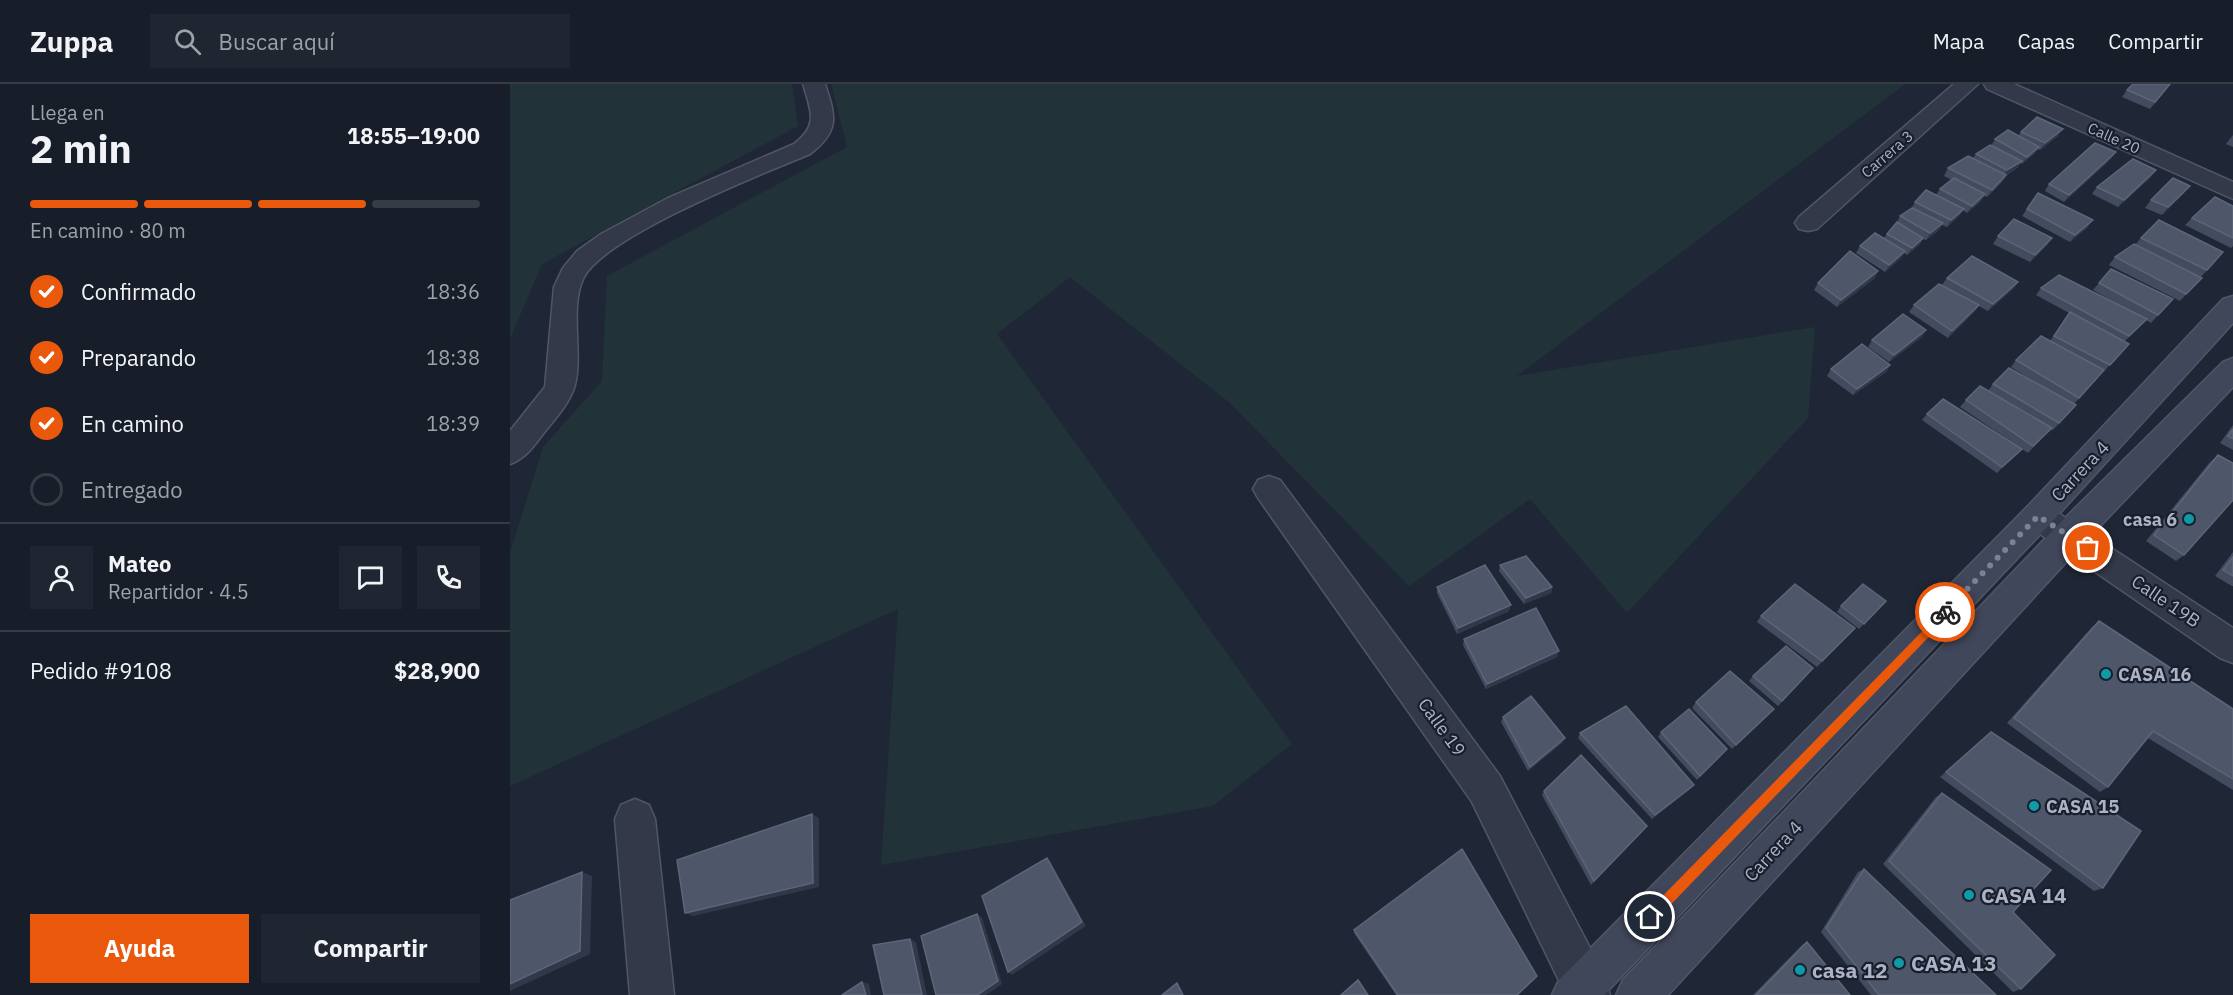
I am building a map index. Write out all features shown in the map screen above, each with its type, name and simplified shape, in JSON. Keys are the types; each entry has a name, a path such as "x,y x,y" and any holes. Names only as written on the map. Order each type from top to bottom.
{"main road":[{"name":"Carrera 4","path":"1583,991 2038,516 2233,306"},
{"name":"Carrera 4","path":"1638,995 2070,535 2233,369"}],"street":[{"path":"510,452 560,389 567,289 573,273 595,250 688,198 802,149 818,139 824,119 814,84"},
{"name":"Carrera 3","path":"1808,223 1966,84"},
{"name":"Calle 20","path":"1995,84 2233,191"},
{"name":"Calle 19","path":"1269,489 1486,789 1583,991"},
{"name":"Calle 19B","path":"2038,516 2070,535 2233,647"},
{"path":"635,819 652,995"}],"shaded area":[{"path":"510,84 792,84 798,126 542,264 510,339"},
{"path":"831,84 1905,84 1517,376 1815,327 1808,418 1627,613 1530,499 1409,586 1230,403 1070,277 997,334 1292,744 1213,806 881,865 898,609 510,786 510,553 543,447 602,381 607,276 847,147"}],"building":[{"path":"2133,84 2170,84 2155,102 2127,90"},
{"path":"2037,117 2063,129 2045,143 2021,132"},
{"path":"2008,130 2039,147 2027,157 1995,139"},
{"path":"2095,143 2116,152 2069,195 2049,184"},
{"path":"1990,145 2022,161 2007,170 1976,154"},
{"path":"1968,156 2006,175 1992,190 1948,168"},
{"path":"2133,159 2156,170 2124,200 2097,187"},
{"path":"1954,178 1985,194 1972,206 1940,189"},
{"path":"2173,178 2190,186 2168,207 2151,200"},
{"path":"1926,190 1964,209 1951,220 1915,202"},
{"path":"2038,193 2093,220 2075,235 2027,209"},
{"path":"2215,197 2233,206 2233,238 2192,218"},
{"path":"1912,208 1943,223 1930,233 1900,216"},
{"path":"2014,219 2052,238 2035,255 1998,236"},
{"path":"2159,220 2223,252 2207,270 2141,238"},
{"path":"1897,222 1923,238 1912,248 1887,234"},
{"path":"1875,233 1905,251 1889,265 1860,246"},
{"path":"2134,244 2202,278 2186,294 2115,257"},
{"path":"1850,251 1878,271 1841,300 1818,283"},
{"path":"1972,256 2018,282 1993,304 1947,278"},
{"path":"2111,269 2173,299 2158,315 2099,283"},
{"path":"2059,275 2147,319 2129,336 2041,288"},
{"path":"1939,284 1979,305 1952,331 1914,305"},
{"path":"2070,312 2129,344 2110,365 2054,336"},
{"path":"1903,314 1926,330 1894,355 1872,340"},
{"path":"2041,336 2104,370 2079,398 2016,360"},
{"path":"1862,344 1890,365 1857,389 1831,369"},
{"path":"2009,368 2076,405 2059,423 1993,384"},
{"path":"1980,386 2052,428 2033,446 1966,400"},
{"path":"1943,399 2022,449 2002,467 1927,414"},
{"path":"2233,429 2233,439 2228,436"},
{"name":"casa 6","path":"2218,455 2233,463 2233,500 2184,555 2154,535"},
{"path":"1526,556 1552,587 1526,598 1500,565"},
{"path":"2233,557 2233,576 2223,570"},
{"path":"1485,565 1511,605 1458,628 1437,587"},
{"path":"1795,584 1855,628 1822,661 1761,616"},
{"path":"1863,584 1886,601 1864,624 1841,606"},
{"path":"1536,608 1559,651 1487,684 1464,639"},
{"name":"CASA 16","path":"2099,621 2233,709 2233,779 2153,731 2108,787 2014,718"},
{"path":"1786,646 1813,668 1782,701 1753,676"},
{"path":"1730,671 1774,709 1736,745 1696,702"},
{"path":"1531,696 1565,738 1530,767 1503,717"},
{"path":"1626,706 1694,785 1655,815 1580,733"},
{"path":"1689,709 1727,749 1700,776 1661,732"},
{"name":"CASA 15","path":"1991,732 2141,831 2103,888 1946,772"},
{"path":"1581,755 1647,826 1594,881 1544,791"},
{"name":"CASA 14","path":"1942,793 2051,870 2013,912 2055,955 2021,989 1889,861"},
{"path":"812,814 813,883 685,913 677,860"},
{"path":"1462,849 1537,976 1517,995 1398,995 1354,930"},
{"path":"1047,858 1082,922 1008,972 982,896"},
{"name":"CASA 13","path":"1864,869 1996,995 1879,995 1826,928"},
{"path":"582,872 580,951 510,984 510,900"},
{"path":"977,914 998,981 977,995 936,995 921,936"},
{"path":"910,939 922,995 884,995 873,945"},
{"name":"casa 12","path":"1807,942 1850,995 1756,995"},
{"path":"1358,980 1368,995 1341,995"},
{"path":"862,982 866,995 842,995"},
{"path":"1177,983 1183,995 1162,995"}],"way so far":[{"path":"1945,612 2038,516 2088,548"}],"place":[{"name":"casa 6","path":"2189,519"},
{"name":"CASA 16","path":"2106,674"},
{"name":"CASA 15","path":"2034,806"},
{"name":"CASA 14","path":"1969,895"},
{"name":"CASA 13","path":"1899,963"},
{"name":"casa 12","path":"1800,970"}],"route":[{"path":"1650,917 1945,612"}]}
